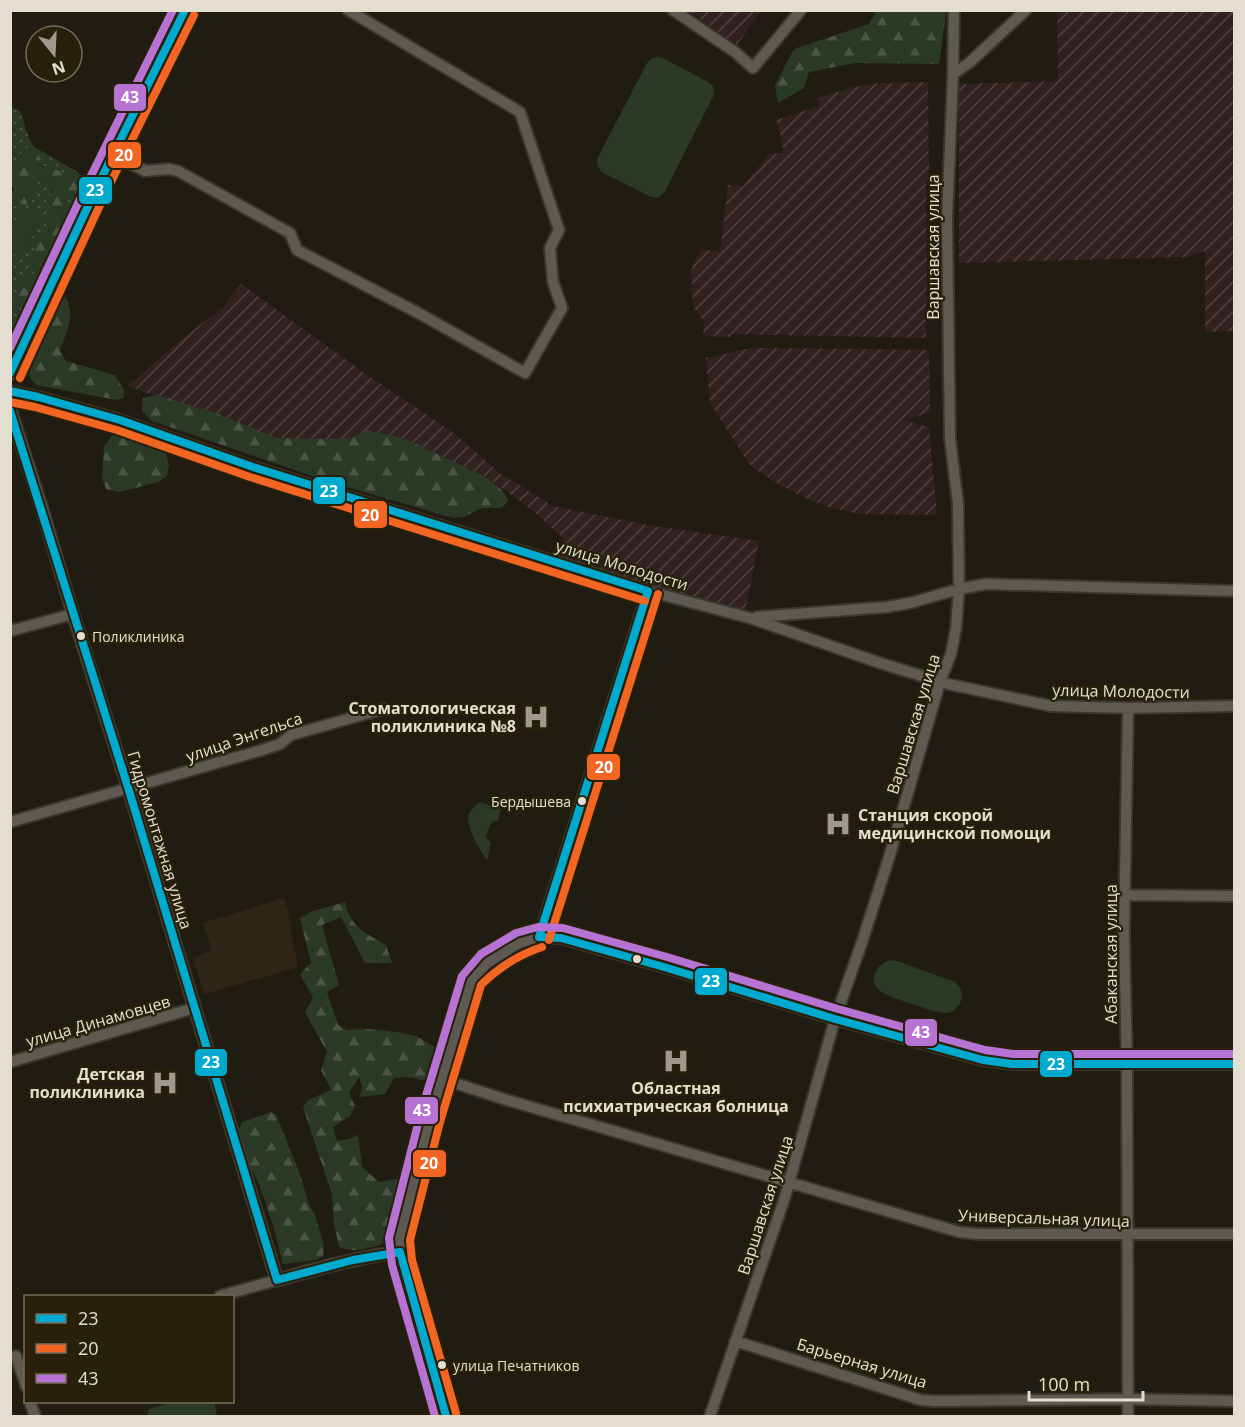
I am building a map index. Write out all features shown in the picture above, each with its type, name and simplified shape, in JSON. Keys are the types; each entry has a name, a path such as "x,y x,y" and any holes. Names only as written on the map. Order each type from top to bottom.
{"main road":[{"path":"10,374 97,187 185,10"},
{"name":"Гидромонтажная улица","path":"10,409 277,1280"},
{"path":"277,1280 343,1262 400,1252 446,1416"}],"street":[{"path":"114,154 146,171 169,169 178,171 290,233 297,250 422,315 525,374 562,308 553,282 550,248 559,230 520,112 348,10"},
{"path":"673,10 735,52 753,68 801,10"},
{"name":"Варшавская улица","path":"710,1416 768,1250 835,1019 888,861 940,682 951,654 956,628 959,589 957,504 950,439 947,280 954,10"},
{"path":"953,74 969,63 1026,10"},
{"name":"улица Молодости","path":"10,391 120,420 254,467 648,591 750,618 940,682 1051,706 1128,708 1234,706"},
{"path":"750,618 887,607 986,584 1234,591"},
{"path":"539,937 648,591"},
{"path":"10,631 73,614"},
{"name":"Абаканская улица","path":"1128,708 1124,934 1127,1064 1128,1416"},
{"name":"улица Энгельса","path":"10,822 262,750 280,744 291,735 383,709"},
{"path":"1125,895 1234,896"},
{"path":"400,1252 399,1239 427,1129 472,979 487,963 501,954 539,937 561,938 835,1019 995,1063 1234,1064"},
{"name":"улица Динамовцев","path":"10,1062 194,1008"},
{"name":"Универсальная улица","path":"442,1079 959,1232 979,1234 1234,1234"},
{"path":"224,1295 277,1280"},
{"name":"Барьерная улица","path":"735,1341 921,1400 1234,1401"},
{"path":"17,1355 24,1379"}],"shaded area":[{"path":"689,11 761,11 737,45"},
{"path":"1057,11 1234,11 1234,331 1205,332 1205,251 1187,257 959,263 959,84 1058,81"},
{"path":"928,82 926,338 731,334 731,337 703,336 704,322 693,307 691,270 701,249 720,252 728,185 743,186 769,154 784,153 776,120 819,106 817,98 853,87 879,83"},
{"path":"241,284 363,372 451,431 501,474 553,506 647,525 759,541 745,613 638,585 559,557 564,539 532,510 486,477 432,453 350,441 283,440 127,386 223,307"},
{"path":"751,348 929,350 930,413 903,420 929,427 937,515 859,514 828,507 773,481 749,464 710,403 706,358"},
{"path":"284,898 298,967 204,994 193,958 212,950 203,923"}],"green space":[{"path":"876,11 945,11 939,64 855,63 809,72 804,88 778,103 775,85 794,49 869,24"},
{"path":"657,57 708,82 713,87 714,93 665,191 660,196 654,197 603,173 597,162 647,63"},
{"path":"11,107 20,111 34,147 76,171 69,177 37,164 22,152 18,164 11,170"},
{"path":"29,146 38,151 40,159 37,164 43,167 50,166 69,177 76,171 93,185 90,193 83,200 68,198 61,216 68,222 80,224 22,339 17,343 13,342 25,313 14,303 19,285 28,271 42,278 44,274 31,259 50,219 43,206 52,193 51,185 40,179 26,205 17,202 11,210 11,191 14,191 14,188 11,187 10,170"},
{"path":"40,179 51,185 51,219 33,264 44,274 20,307 25,313 22,339 11,366 11,210"},
{"path":"90,193 80,224 68,222 61,216 68,198"},
{"path":"23,208 40,212 40,218 24,256 13,255 14,223"},
{"path":"66,297 70,318 60,351 66,361 115,375 124,391 123,398 117,400 36,385 30,378 27,362 56,298"},
{"path":"156,395 213,412 277,438 352,438 367,430 406,439 487,478 503,491 508,500 501,508 481,508 464,517 453,518 327,481 152,421 142,411 143,398"},
{"path":"112,435 141,437 165,451 169,465 167,476 158,482 120,492 106,489 102,478 104,447"},
{"path":"480,802 501,809 498,821 493,821 489,827 486,838 491,842 487,860 473,837 468,817"},
{"path":"345,902 350,917 355,923 386,945 392,963 365,963 341,917 322,925 339,985 327,992 338,1025 347,1030 370,1029 416,1036 445,1053 444,1064 435,1077 422,1080 408,1077 394,1078 385,1094 360,1097 362,1087 359,1077 349,1093 355,1106 350,1116 333,1127 337,1141 358,1135 362,1167 379,1182 402,1178 404,1183 398,1215 389,1237 379,1245 356,1250 339,1247 334,1224 332,1194 303,1107 308,1100 331,1090 321,1070 327,1052 305,1012 313,998 300,974 311,963 300,918 313,911"},
{"path":"891,960 955,982 962,994 959,1005 950,1012 941,1013 880,991 874,982 875,972"},
{"path":"271,1112 276,1115 315,1215 324,1246 323,1256 316,1260 283,1264 260,1187 246,1157 239,1129 242,1122"},
{"path":"169,1403 214,1403 217,1414 215,1416 147,1416 149,1409"}],"transit line":[{"name":"43","path":"10,348 88,182 173,10"},
{"name":"23","path":"10,373 97,187 185,10"},
{"name":"20","path":"20,378 106,192 194,15"},
{"name":"23","path":"10,391 120,420 253,467 648,591"},
{"name":"20","path":"10,402 117,430 250,477 645,601"},
{"name":"23","path":"10,411 127,784 277,1280"},
{"name":"23","path":"539,937 648,591"},
{"name":"20","path":"549,940 658,594"},
{"name":"43","path":"435,1416 392,1265 389,1238 420,1116 462,976 481,954 516,933 538,927 563,928 985,1050 1013,1054 1234,1054"},
{"name":"23","path":"539,937 561,938 983,1060 1012,1064 1234,1064"},
{"name":"20","path":"456,1413 412,1260 410,1240 440,1122 481,985 509,962 542,947"},
{"name":"23","path":"400,1252 446,1416"},
{"name":"23","path":"277,1280 353,1260 400,1252"}],"place":[{"name":"Поликлиника","path":"81,636"},
{"name":"Стоматологическая поликлиника №8","path":"536,717"},
{"name":"Бердышева","path":"582,801"},
{"name":"Станция скорой медицинской помощи","path":"838,824"},
{"name":"Областная психиатрическая болница","path":"676,1061"},
{"name":"Детская поликлиника","path":"165,1083"},
{"name":"улица Печатников","path":"442,1365"}]}
